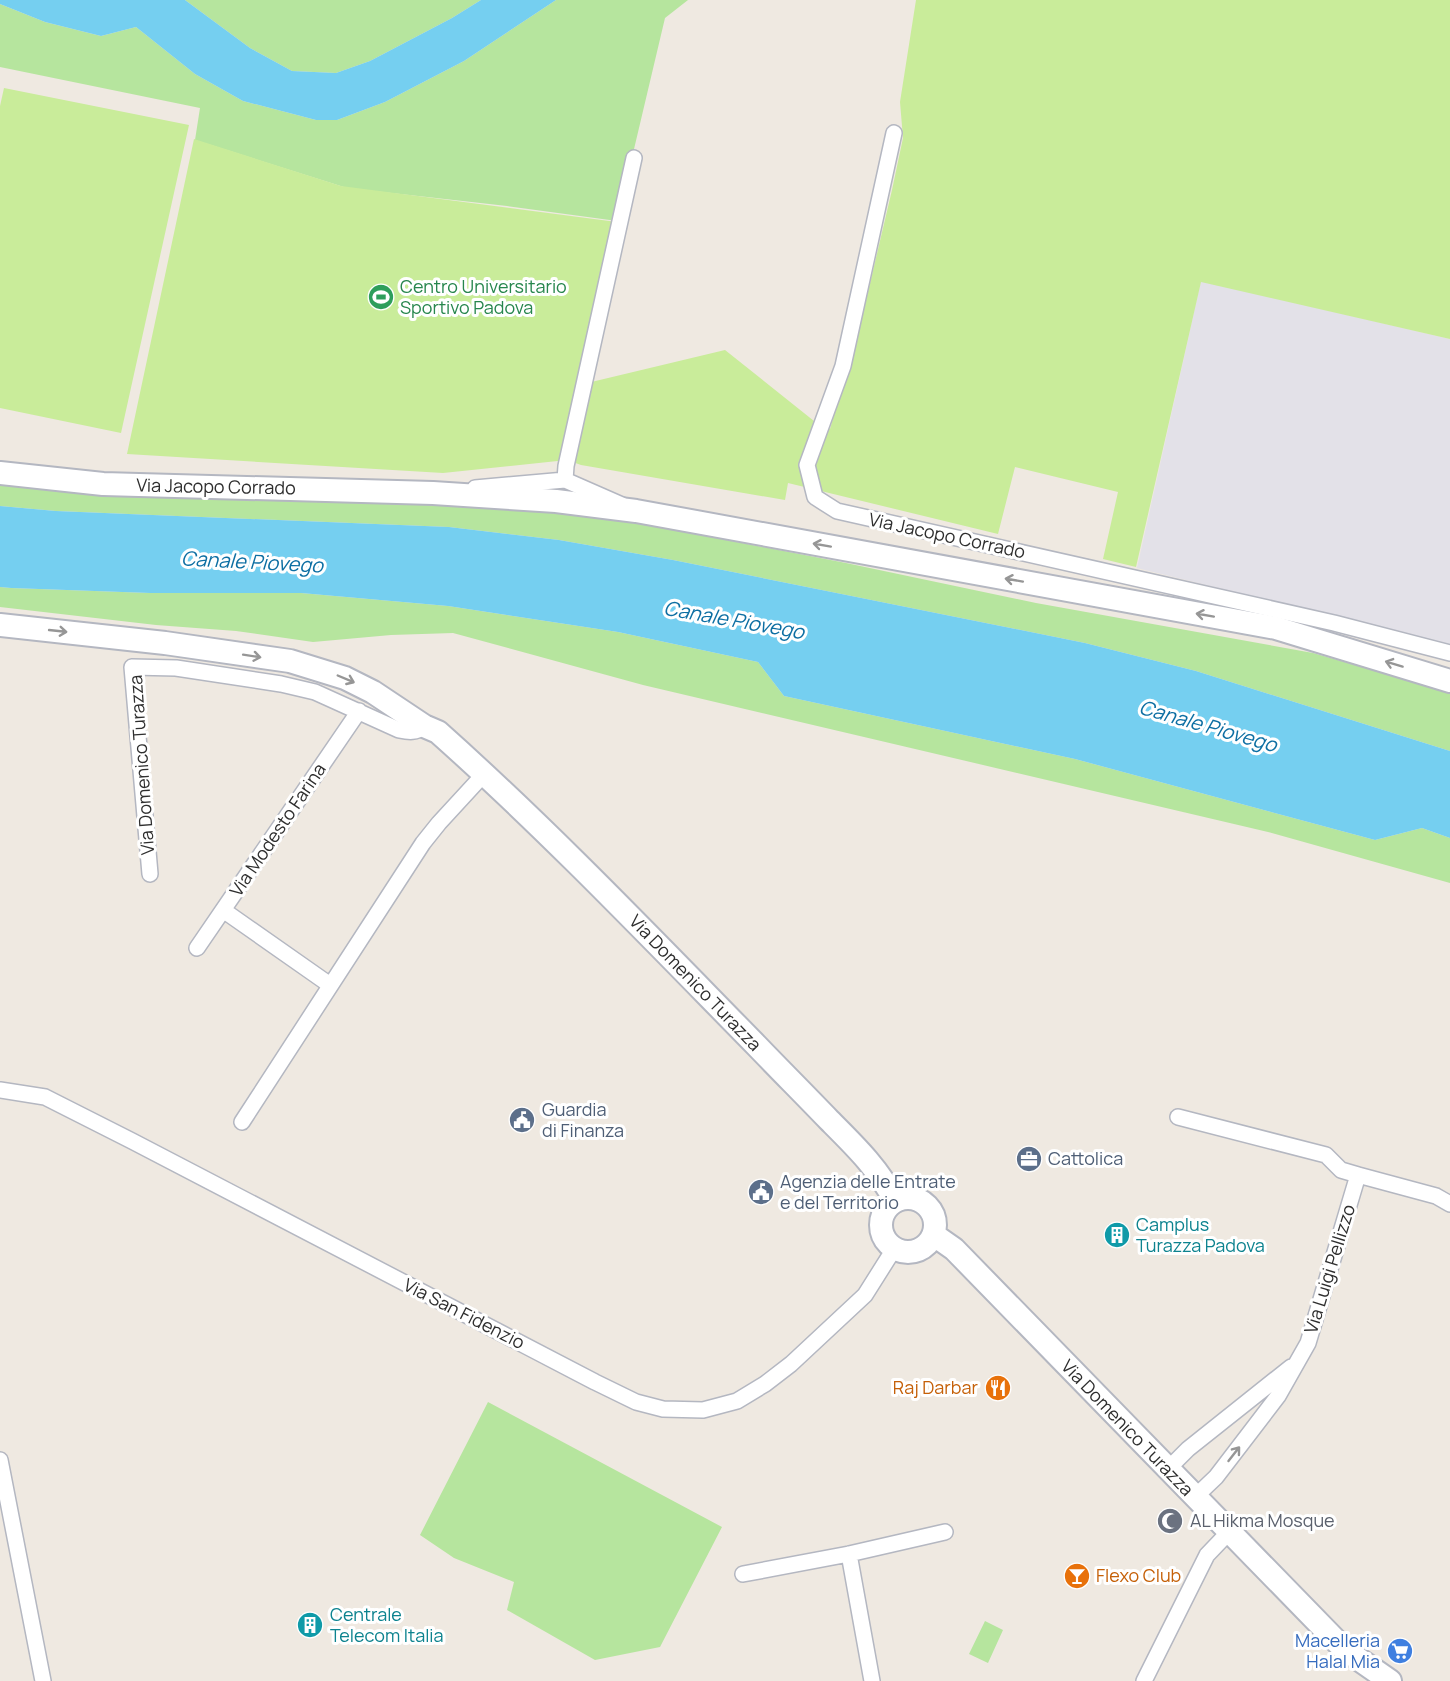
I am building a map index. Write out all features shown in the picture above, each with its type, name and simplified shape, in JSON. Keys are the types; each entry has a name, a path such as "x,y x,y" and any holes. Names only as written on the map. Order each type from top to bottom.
{"main road":[{"name":"Via Jacopo Corrado","path":"0,473 103,484 433,493 556,501 636,511 1276,628 1450,681"},
{"name":"Via Domenico Turazza","path":"0,625 165,643 290,661 345,678 373,692 424,726 438,732 485,773 843,1134 876,1170 895,1201"},
{"path":"911,1198 926,1204 934,1218 936,1226 934,1234 922,1249 903,1252 894,1249 886,1242 881,1231 881,1219 886,1209 895,1201 911,1198"},
{"name":"Via Domenico Turazza","path":"934,1234 954,1249 1344,1649 1390,1681"},
{"name":"Via Domenico Turazza","path":"1344,1649 1365,1681"}],"street":[{"name":"Via Jacopo Corrado","path":"894,133 843,366 807,465 815,497 837,511 1322,620 1450,653"},
{"path":"565,480 568,457 634,159"},
{"name":"Via Jacopo Corrado","path":"433,493 565,480 636,511"},
{"name":"Via Domenico Turazza","path":"150,874 132,667 176,668 281,684 315,692 399,730 419,731 424,726"},
{"name":"Via Modesto Farina","path":"197,948 359,711"},
{"path":"242,1122 423,843 485,773"},
{"path":"223,910 330,985"},
{"name":"Via San Fidenzio","path":"0,1090 45,1097 616,1392 636,1402 663,1409 703,1410 737,1401 765,1384 791,1364 866,1295 894,1249"},
{"path":"1178,1117 1326,1155 1341,1170 1436,1196 1450,1204"},
{"name":"Via Luigi Pellizzo","path":"1195,1497 1216,1476 1278,1396 1308,1343 1358,1175"},
{"name":"Via Luigi Pellizzo","path":"1168,1469 1188,1449 1298,1361"},
{"path":"0,1460 7,1534 43,1681"},
{"path":"743,1574 849,1554 945,1532"},
{"path":"1144,1681 1207,1555 1229,1532"},
{"path":"849,1554 872,1681"}],"shaded area":[{"path":"1201,281 1450,339 1450,645 1137,568"}],"green space":[{"path":"185,0 481,0 452,18 370,61 336,73 292,71 250,48"},
{"path":"556,0 688,0 665,18 617,221 347,188 195,140 200,108 0,67 0,4 45,22 101,36 136,27 195,74 243,101 316,120 337,120 385,102 464,61"},
{"name":"Centro Universitario Sportivo Padova","path":"916,0 1450,0 1450,339 1201,282 1136,567 1103,559 1118,492 1015,467 998,534 788,483 785,500 581,465 567,460 443,473 127,454 194,139 341,186 617,222 583,384 725,350 814,421 830,429 863,313 903,138 900,102"},
{"path":"4,88 189,125 121,433 0,408 0,106"},
{"path":"0,478 435,496 659,527 1036,603 1313,653 1450,692 1450,751 1196,671 1085,643 673,560 559,540 449,527 56,511 0,506"},
{"path":"0,587 150,593 301,593 448,606 618,632 758,662 784,696 1075,759 1375,840 1422,828 1450,838 1450,883 1268,832 643,685 453,633 391,635 313,642 236,631 156,625 0,607"},
{"path":"488,1402 722,1527 660,1647 595,1660 507,1610 514,1582 454,1558 420,1535"},
{"path":"985,1621 1003,1630 988,1663 969,1654"}],"water":[{"path":"0,0 185,0 250,48 292,71 336,73 370,61 452,18 481,0 556,0 464,61 385,102 337,120 316,120 243,101 195,74 136,27 101,36 45,22 0,4"},
{"name":"Canale Piovego","path":"0,506 56,511 449,527 559,540 673,560 1085,643 1196,671 1450,751 1450,838 1422,828 1375,840 1075,759 784,696 758,662 618,632 448,606 301,593 150,593 0,587"}],"place":[{"name":"Centro Universitario Sportivo Padova","path":"381,297"},
{"name":"Guardia di Finanza","path":"522,1120"},
{"name":"Cattolica","path":"1029,1159"},
{"name":"Agenzia delle Entrate e del Territorio","path":"761,1192"},
{"name":"Camplus Turazza Padova","path":"1117,1235"},
{"name":"Raj Darbar","path":"998,1388"},
{"name":"AL Hikma Mosque","path":"1170,1521"},
{"name":"Flexo Club","path":"1077,1576"},
{"name":"Centrale Telecom Italia","path":"310,1625"},
{"name":"Macelleria Halal Mia","path":"1400,1651"}]}
